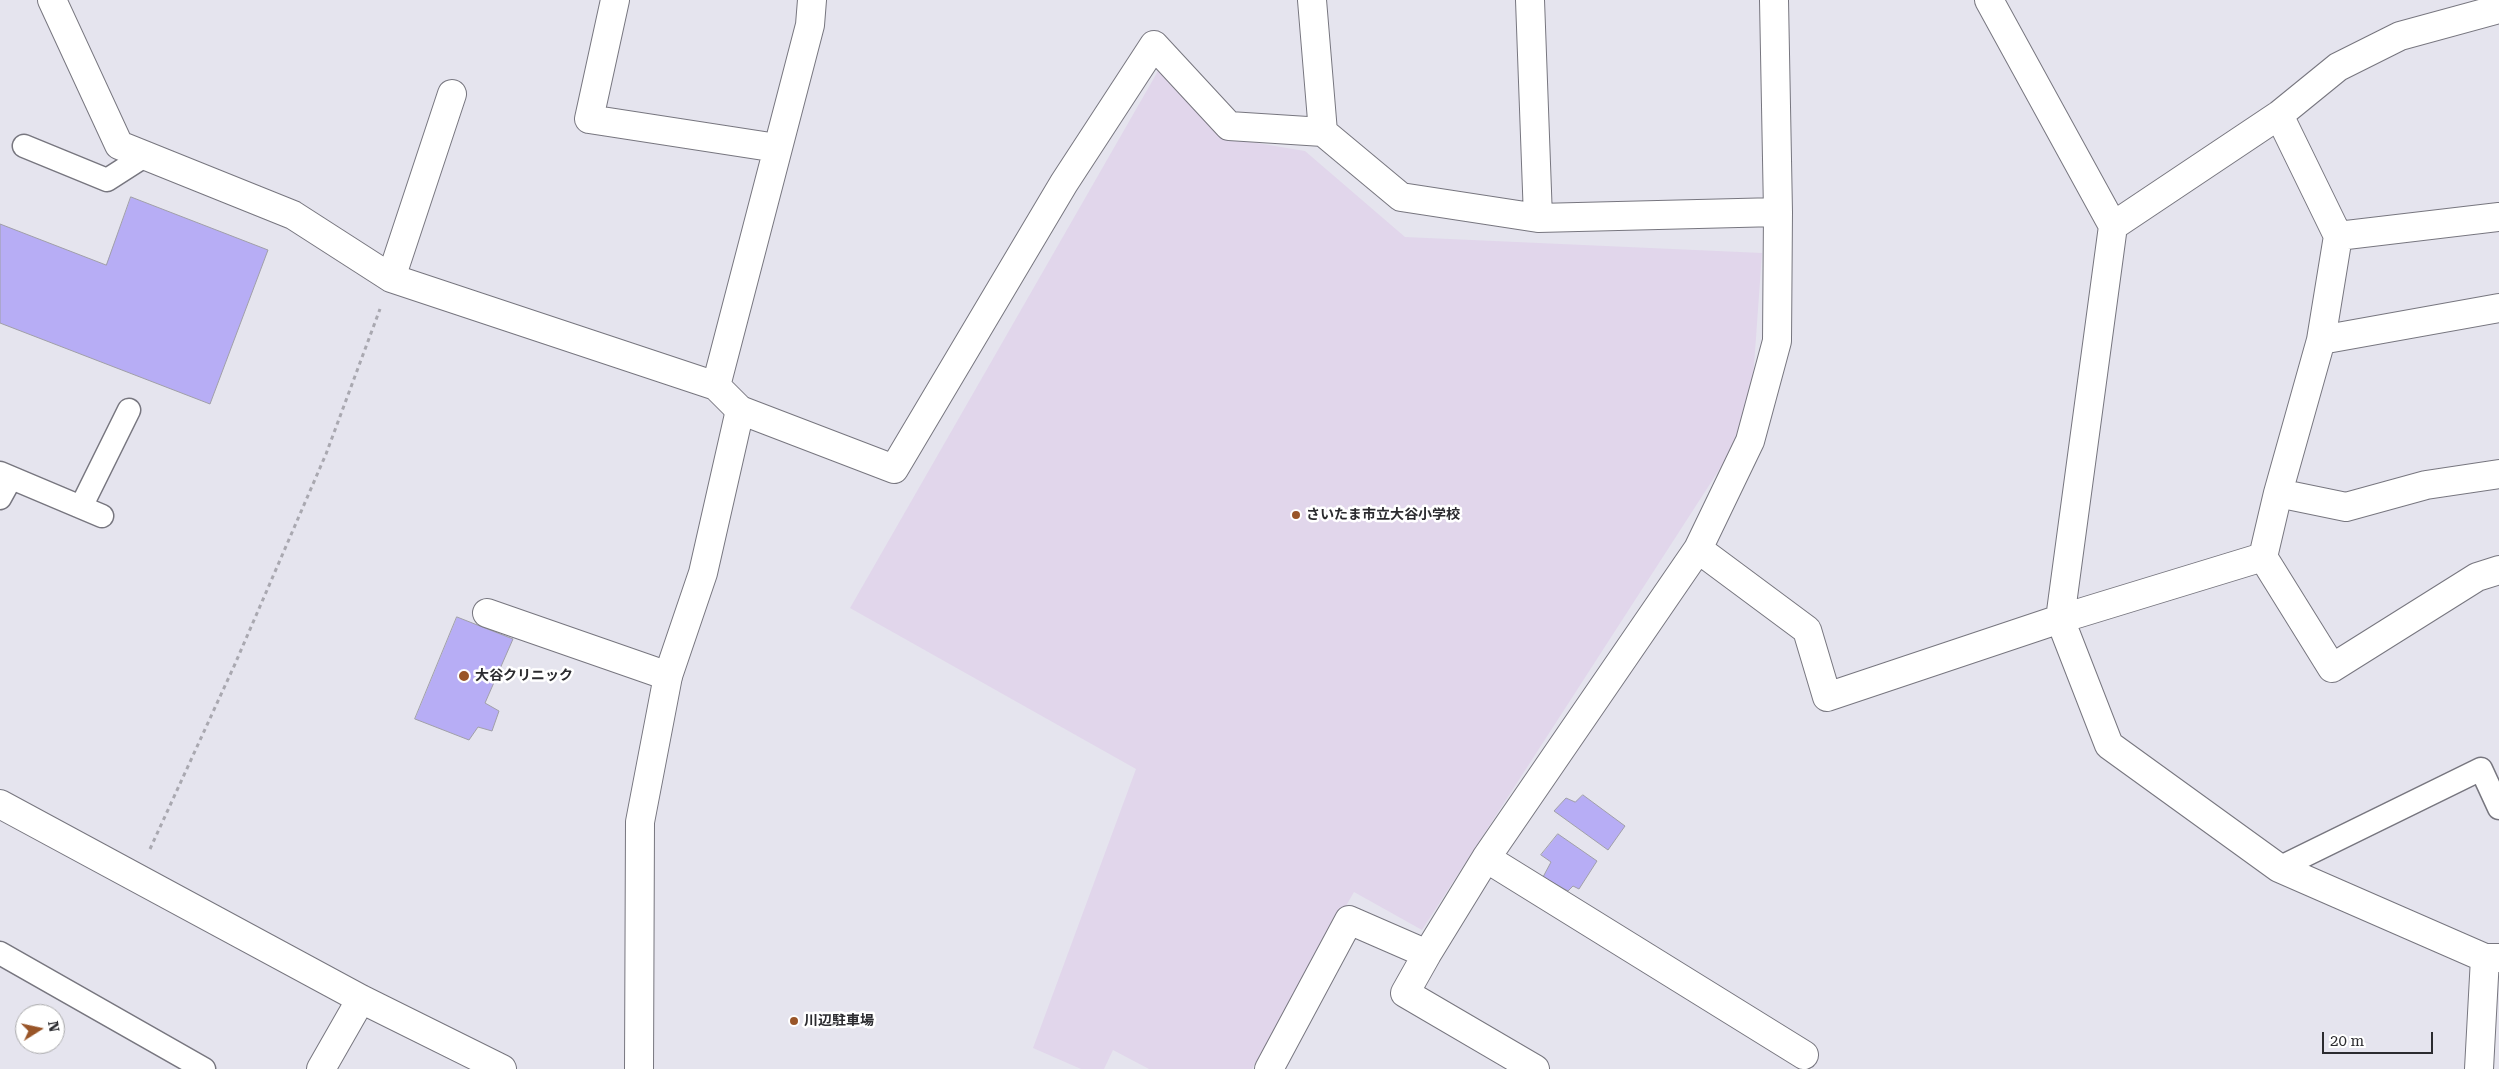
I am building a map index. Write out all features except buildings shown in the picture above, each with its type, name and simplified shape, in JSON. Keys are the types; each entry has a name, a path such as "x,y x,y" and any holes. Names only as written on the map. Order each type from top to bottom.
{"street":[{"path":"52,0 120,145 292,215 391,278 716,386 740,410 894,469 1064,182 1154,45 1229,126 1324,132 1400,197 1538,218 1778,212"},
{"path":"615,0 589,119 778,148"},
{"path":"716,386 810,24 812,0"},
{"path":"1312,0 1324,132"},
{"path":"1530,0 1538,218"},
{"path":"1535,1069 1405,993 1486,858 1698,549 1750,441 1777,341 1778,212 1774,0"},
{"path":"1989,0 2113,226 2060,620 2109,746 2279,868 2492,958 2479,1069"},
{"path":"2113,226 2279,115 2338,67 2400,36 2499,9"},
{"path":"391,278 452,94"},
{"path":"2279,115 2338,236 2321,340 2278,492 2263,557 2332,668 2478,577 2499,570"},
{"path":"2338,236 2499,216"},
{"path":"2321,340 2499,308"},
{"path":"639,1069 640,822 668,676 702,573 740,410"},
{"path":"2278,492 2346,507 2426,485 2499,474"},
{"path":"1698,549 1807,630 1827,697 2060,620 2263,557"},
{"path":"487,613 668,676"},
{"path":"0,804 361,999 502,1069"},
{"path":"1486,858 1804,1056"},
{"path":"1276,1067 1349,920 1427,954"},
{"path":"321,1069 361,999"}],"lane":[{"path":"24,146 107,180 146,155"},
{"path":"81,507 130,410"},
{"path":"0,498 5,475 102,516"},
{"path":"2279,868 2481,769 2499,808"},
{"path":"0,953 204,1069"}],"path":[{"path":"136,879 235,664 326,454 391,278"}],"shaded area":[{"name":"さいたま市立大谷小学校","path":"1158,71 1221,137 1305,151 1405,237 1762,253 1750,422 1422,930 1354,892 1252,1069 1149,1069 1113,1050 1104,1069 1081,1069 1033,1048 1136,769 850,608"}],"place":[{"name":"さいたま市立大谷小学校","path":"1296,515"},
{"name":"大谷クリニック","path":"464,676"},
{"name":"川辺駐車場","path":"794,1021"}]}
